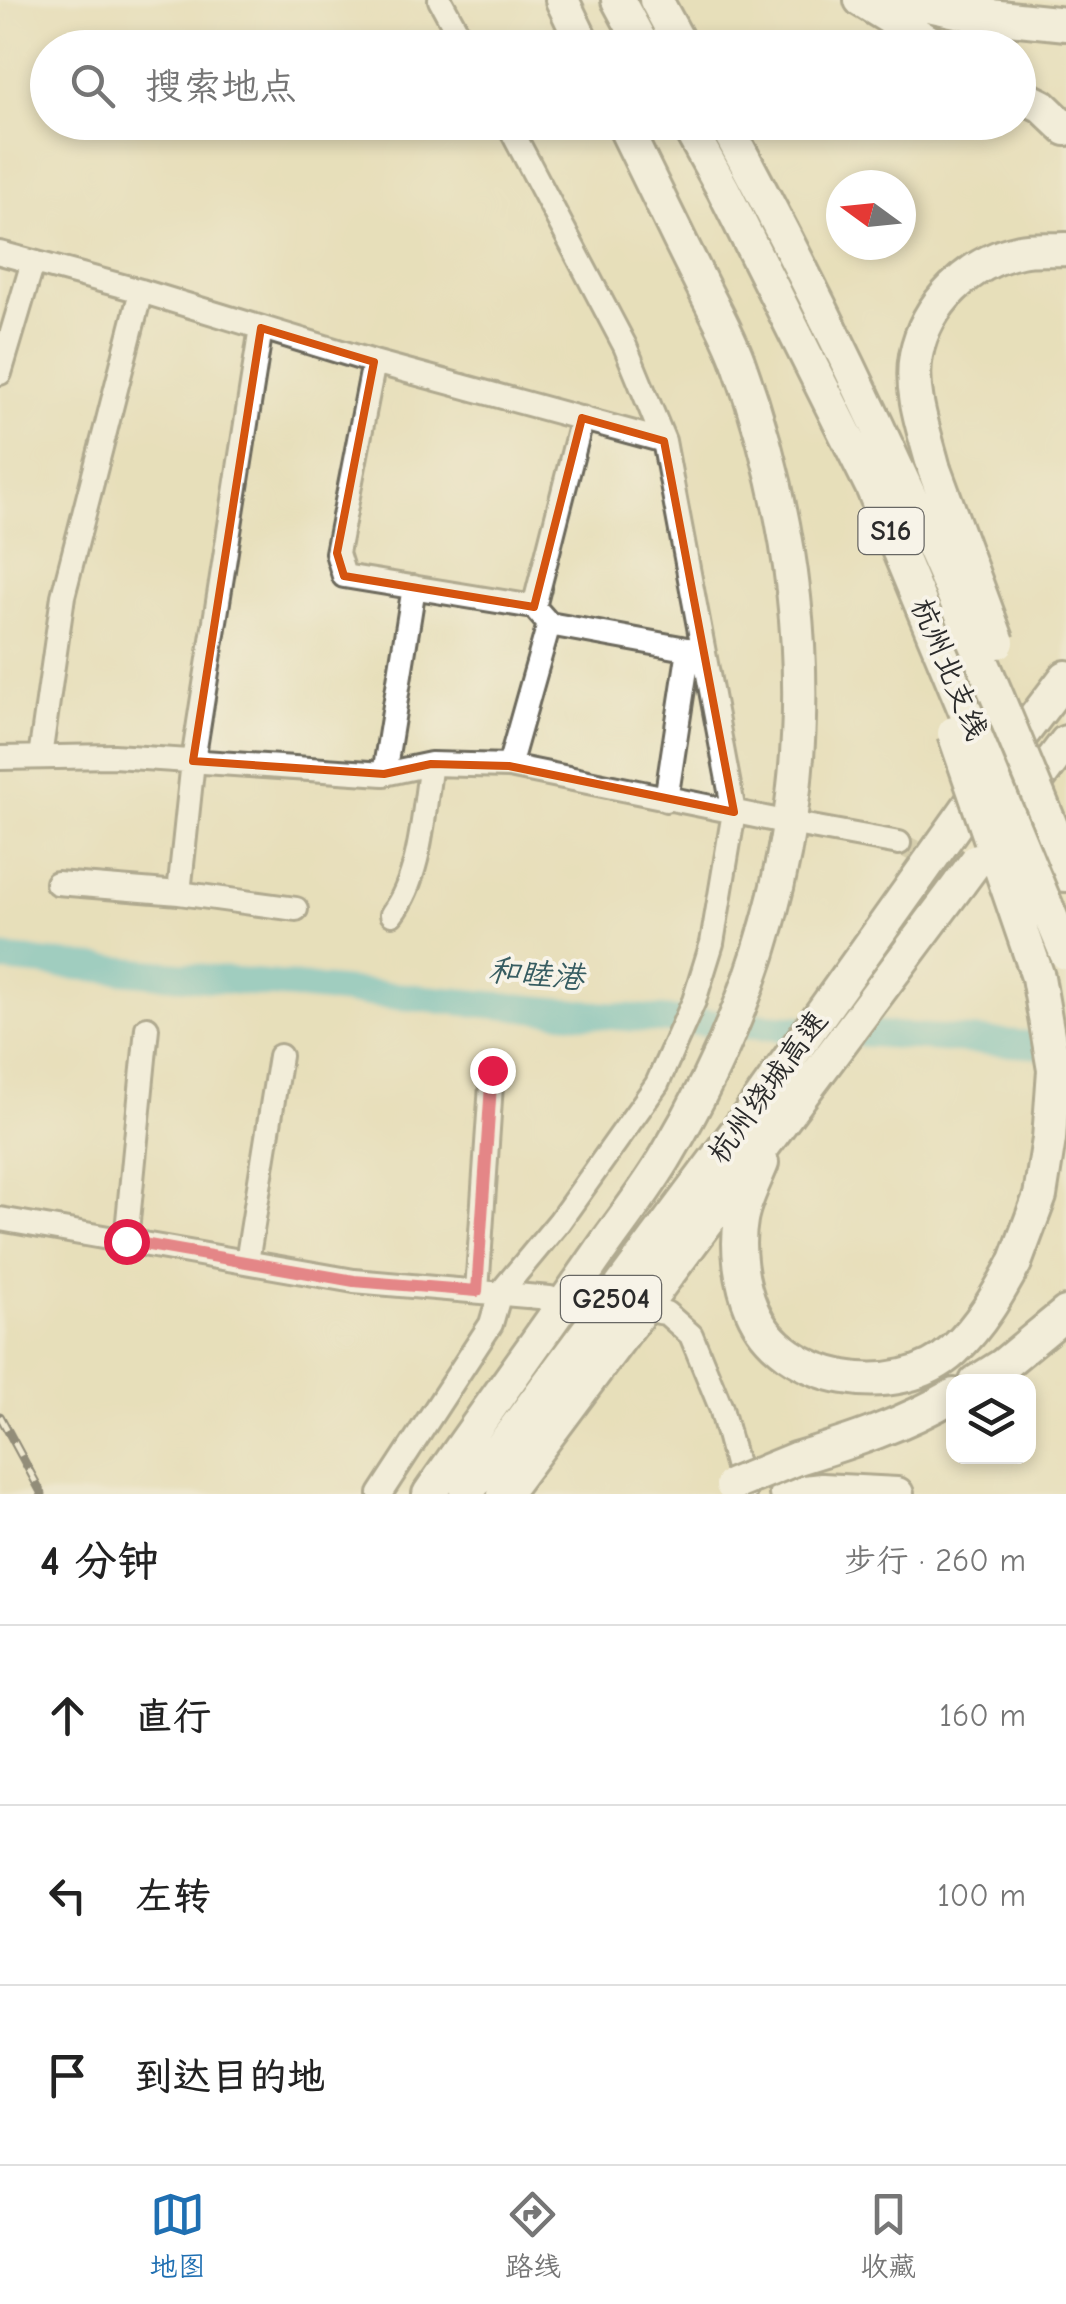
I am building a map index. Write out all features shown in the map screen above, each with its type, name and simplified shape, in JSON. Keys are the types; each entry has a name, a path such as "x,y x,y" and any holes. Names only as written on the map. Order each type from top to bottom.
{"highway":[{"path":"562,0 577,30"},
{"path":"618,0 634,30"},
{"path":"656,0 672,30"},
{"path":"861,0 910,30"},
{"path":"906,0 971,14 1066,24"},
{"path":"1036,103 1066,129"},
{"path":"429,1494 668,1154 726,1041 774,902 792,816 801,710 798,606 783,511 736,356 631,140"},
{"name":"杭州北支线","path":"696,140 872,487 1066,953"},
{"name":"杭州北支线","path":"733,140 849,367 958,601 1066,864"},
{"path":"1066,250 1022,251 986,261 962,279 928,317 915,357 918,409 934,468 1066,846"},
{"path":"774,1114 741,1220 741,1271 753,1313 776,1343 816,1370 860,1381 911,1376 952,1352 988,1311 1015,1262 1040,1196 1054,1070 1038,977 872,487"},
{"name":"杭州绕城高速","path":"504,1494 774,1114 854,968 1058,687 1066,667"},
{"name":"杭州绕城高速","path":"466,1494 893,972 962,871 1066,742"},
{"path":"989,1374 1066,1313"},
{"path":"729,1491 795,1459 867,1438 946,1400"},
{"path":"794,1493 822,1490 897,1494"}],"street":[{"path":"440,0 456,30"},
{"path":"488,1292 570,1207 657,1084 694,1002 712,943 734,812 696,650 664,441 625,346 516,140"},
{"path":"0,253 664,441"},
{"path":"0,373 33,262"},
{"path":"40,757 63,596 141,292"},
{"path":"179,893 193,761 261,328"},
{"path":"374,362 337,553 344,576 696,650"},
{"path":"510,766 582,418"},
{"path":"384,774 414,588"},
{"path":"666,800 696,650"},
{"path":"0,758 114,756 384,774 430,764 510,766 776,820"},
{"path":"392,914 403,899 415,859 430,764"},
{"path":"806,826 899,843"},
{"path":"962,871 1066,880"},
{"path":"57,883 179,893 296,909"},
{"path":"126,1241 148,1028"},
{"path":"247,1262 280,1056"},
{"path":"380,1494 491,1324 488,1292 492,1070"},
{"path":"0,1219 354,1281 550,1298"},
{"path":"659,1312 666,1312 691,1335 721,1408 729,1491"}],"highlighted area":[{"path":"261,328 374,362 337,553 344,576 534,607 582,418 664,441 734,812 509,766 431,764 384,774 193,761"}],"waterway":[{"name":"和睦港","path":"0,959 623,1017 1066,1047"}],"tunnel":[{"path":"899,843 949,869"}],"railway":[{"path":"0,1416 42,1494"}],"route":[{"path":"126,1241 354,1281 477,1291 492,1070"}]}
